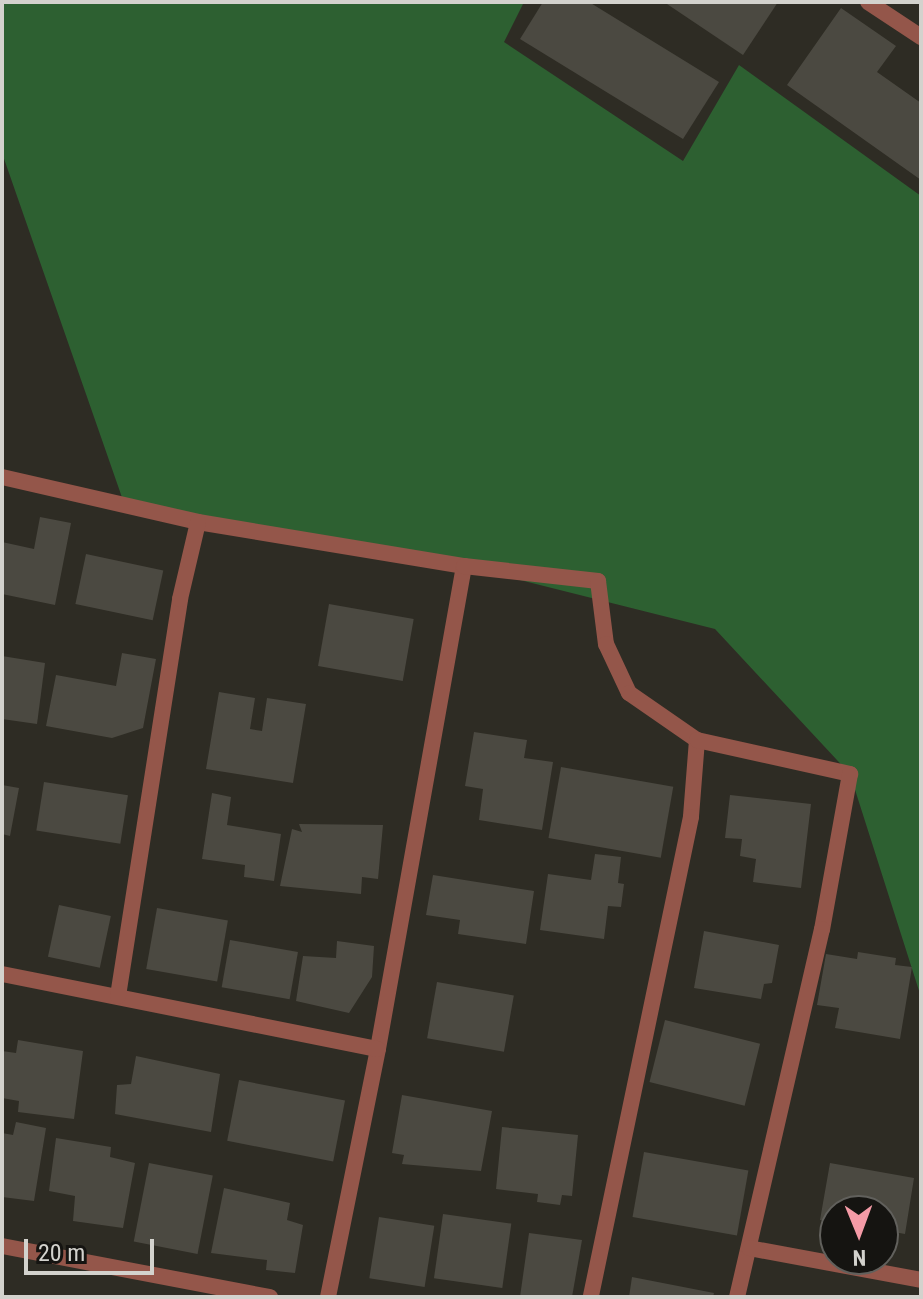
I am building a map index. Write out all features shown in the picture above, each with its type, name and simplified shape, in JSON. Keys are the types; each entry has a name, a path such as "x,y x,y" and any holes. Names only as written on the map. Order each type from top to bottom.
{"street":[{"path":"868,2 921,37"},
{"path":"2,477 198,522 464,566 598,581 606,644 629,693 697,740 850,774 822,929 737,1297"},
{"path":"118,996 180,599 198,522"},
{"path":"328,1297 378,1049 464,566"},
{"path":"591,1297 691,817 697,740"},
{"path":"2,974 378,1049"},
{"path":"2,1246 270,1297"},
{"path":"749,1248 921,1280"}],"green space":[{"path":"2,2 524,2 504,42 683,161 739,65 921,196 921,997 850,774 715,629 464,566 125,506 2,153"}],"building":[{"path":"543,2 589,2 719,82 683,139 520,39"},
{"path":"664,2 778,2 743,55"},
{"path":"841,8 896,46 877,72 921,103 921,180 787,85"},
{"path":"40,517 71,523 55,605 2,594 2,542 34,549"},
{"path":"86,554 163,570 153,620 75,604"},
{"path":"329,604 414,619 403,681 318,666"},
{"path":"122,653 156,659 143,728 112,738 46,726 56,675 116,686"},
{"path":"2,656 45,663 37,724 2,719"},
{"path":"219,692 255,698 250,729 262,731 267,698 306,704 293,783 206,769"},
{"path":"474,732 527,740 524,758 553,762 542,830 479,820 483,789 465,786"},
{"path":"561,767 673,787 661,858 548,838"},
{"path":"44,782 128,795 120,844 36,830"},
{"path":"2,785 19,788 10,836 2,834"},
{"path":"212,793 231,797 227,825 281,834 274,881 244,877 245,865 202,859"},
{"path":"730,795 811,804 801,888 753,882 756,859 740,856 742,839 725,838"},
{"path":"299,824 383,825 378,879 362,877 361,894 280,886 292,829 302,832"},
{"path":"595,854 621,857 618,883 624,884 621,907 608,906 604,939 540,930 548,874 591,880"},
{"path":"433,875 534,891 526,944 458,934 460,920 426,915"},
{"path":"59,905 111,916 100,968 48,957"},
{"path":"157,908 228,921 217,982 146,969"},
{"path":"704,931 779,945 772,983 764,984 761,999 694,988"},
{"path":"230,940 298,952 290,999 222,987"},
{"path":"337,941 374,946 372,977 349,1013 296,1001 303,956 336,958"},
{"path":"858,952 896,958 895,965 912,967 900,1039 835,1028 839,1008 817,1005 826,954 857,959"},
{"path":"437,982 514,996 504,1052 427,1038"},
{"path":"665,1020 760,1044 745,1106 650,1082"},
{"path":"18,1040 83,1051 74,1119 18,1112 19,1101 2,1098 2,1051 16,1053"},
{"path":"136,1056 220,1074 211,1132 115,1114 117,1085 131,1084"},
{"path":"239,1080 345,1101 333,1161 227,1141"},
{"path":"402,1095 492,1111 481,1171 402,1164 404,1155 392,1153"},
{"path":"16,1122 46,1128 34,1201 2,1197 2,1133 13,1135"},
{"path":"502,1127 578,1135 572,1196 562,1195 560,1205 537,1202 538,1194 496,1189"},
{"path":"56,1138 111,1147 110,1157 135,1163 123,1228 73,1221 75,1196 49,1191"},
{"path":"644,1152 748,1170 737,1235 633,1217"},
{"path":"149,1163 213,1175 198,1254 134,1242"},
{"path":"830,1163 914,1178 905,1234 899,1233 899,1195 824,1195"},
{"path":"224,1188 290,1203 287,1220 303,1225 295,1273 266,1270 267,1260 211,1253"},
{"path":"443,1214 511,1224 502,1288 434,1278"},
{"path":"379,1217 434,1226 425,1287 369,1278"},
{"path":"529,1233 582,1240 572,1297 520,1297"},
{"path":"632,1277 714,1293 713,1297 629,1297"}]}
